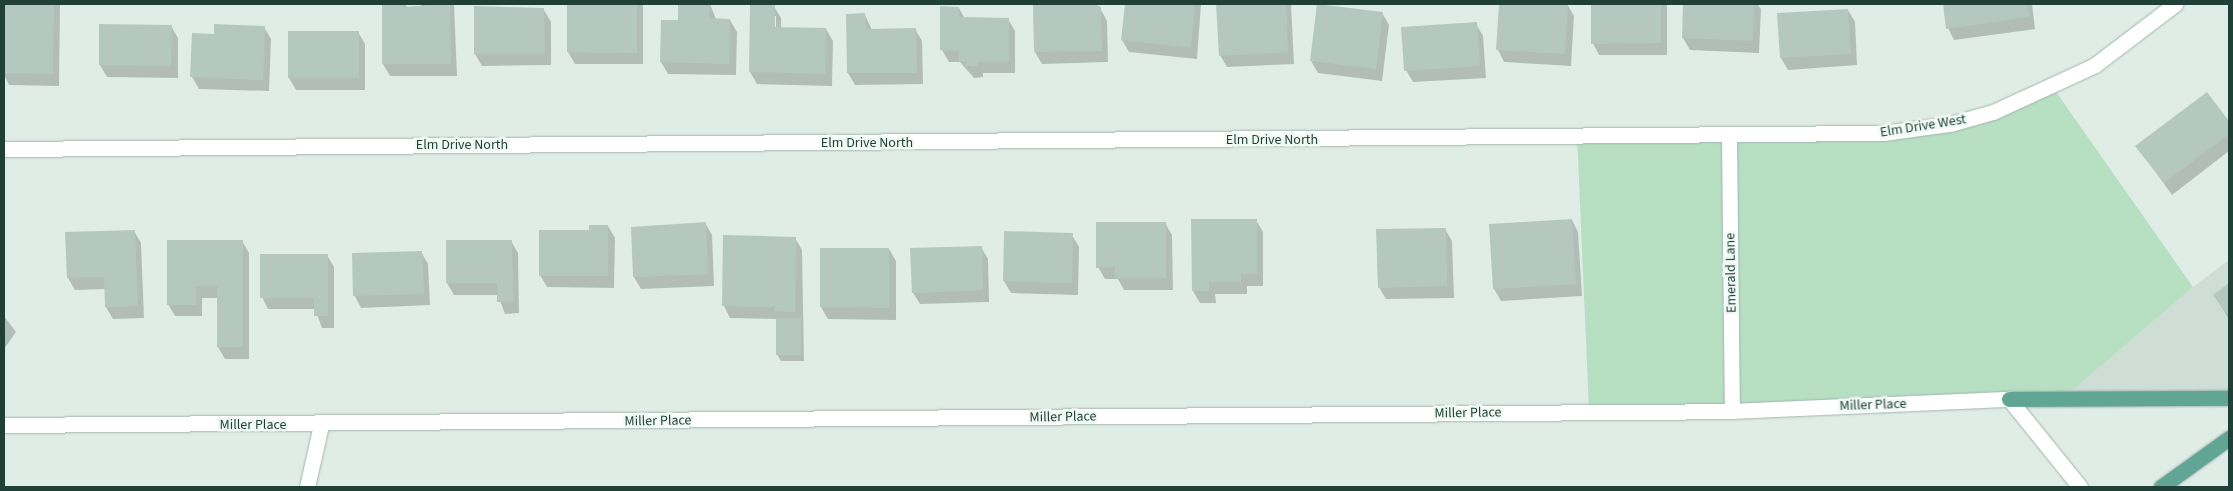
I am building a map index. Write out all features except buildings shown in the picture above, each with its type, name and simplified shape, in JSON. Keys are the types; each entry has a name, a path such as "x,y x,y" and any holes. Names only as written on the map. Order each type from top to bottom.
{"main road":[{"path":"2009,399 2229,398"},
{"path":"2161,487 2229,438"}],"street":[{"name":"Elm Drive West","path":"1730,136 1883,133 1950,124 1993,112 2095,65 2169,6"},
{"name":"Elm Drive North","path":"4,148 1730,136"},
{"name":"Emerald Lane","path":"1730,136 1732,410"},
{"name":"Miller Place","path":"4,426 321,425 1732,410 2009,399"},
{"path":"2009,399 2080,487"},
{"path":"307,487 321,425"}],"shaded area":[{"path":"2229,260 2229,394 2067,395 2193,287"}],"green space":[{"path":"2054,89 2193,287 2067,395 1589,410 1577,136 1951,131"}]}
